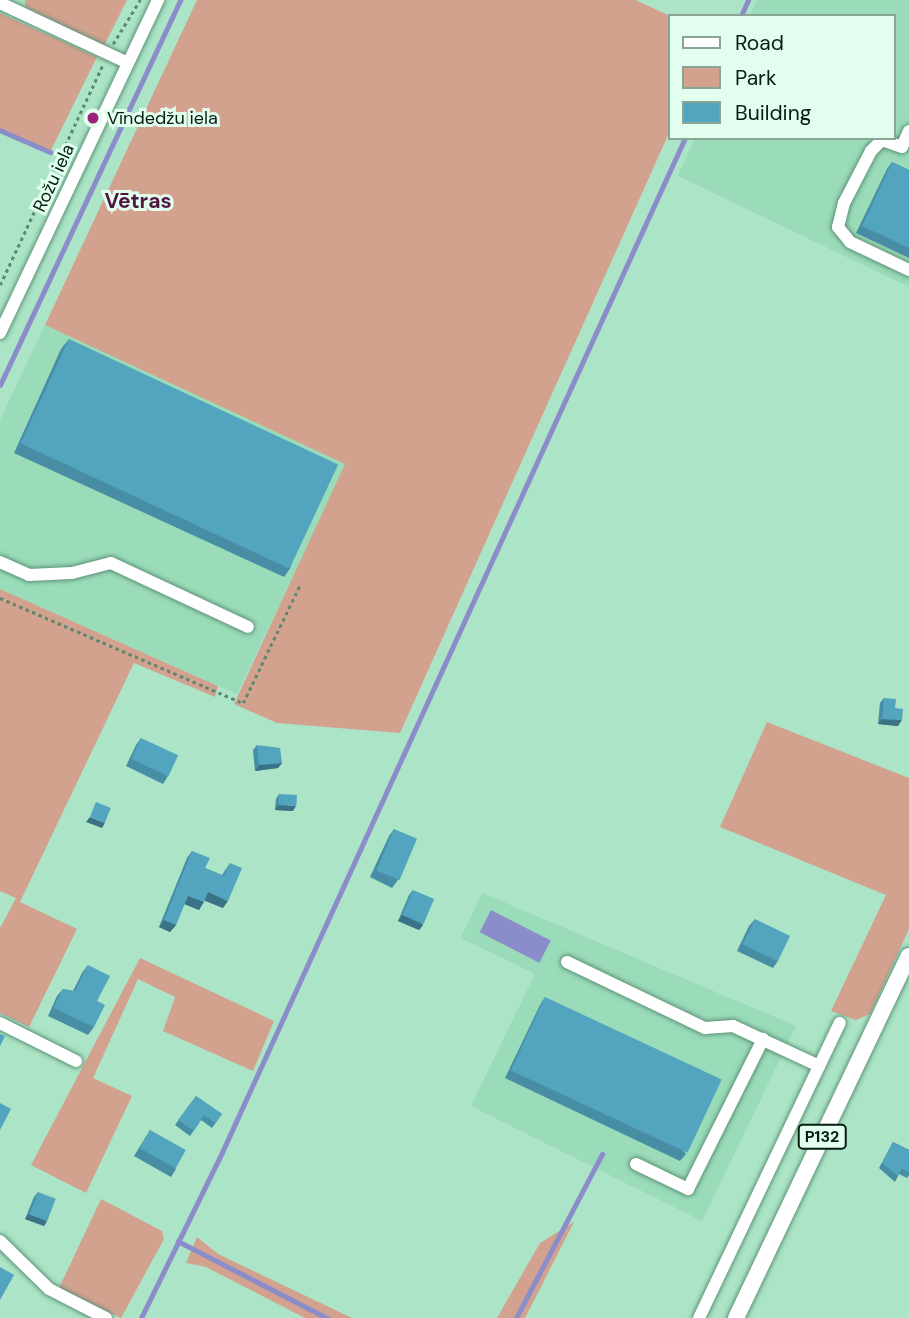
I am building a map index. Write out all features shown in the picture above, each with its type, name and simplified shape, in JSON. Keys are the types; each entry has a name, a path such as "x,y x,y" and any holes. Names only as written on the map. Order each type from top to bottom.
{"main road":[{"name":"P132","path":"736,1318 909,956"}],"street":[{"name":"Rožu iela","path":"0,333 158,0"},
{"path":"0,3 128,63"},
{"path":"909,131 902,147 881,140 871,151 844,204 838,227 850,242 909,270"},
{"path":"0,562 29,575 72,573 111,563 248,627"},
{"path":"568,962 705,1028 733,1026 819,1066"},
{"path":"0,1023 76,1061"},
{"path":"699,1318 840,1023"},
{"path":"636,1164 688,1189 763,1040"},
{"path":"0,1241 49,1289 106,1318"}],"path":[{"path":"0,285 108,54 140,0"},
{"path":"40,197 47,200"},
{"path":"0,598 243,703 300,585"}],"shaded area":[{"path":"757,0 909,0 909,287 678,176 694,140 895,140 895,14 751,14"},
{"path":"45,325 346,464 237,694 0,589 0,420"},
{"path":"482,893 796,1026 702,1221 471,1106 535,974 461,938"}],"green space":[{"path":"25,0 127,0 104,46 25,7"},
{"path":"197,0 636,0 668,15 668,135 400,733 277,723 234,704 345,464 45,325"},
{"path":"0,13 97,57 50,152 0,128"},
{"path":"0,589 218,686 215,697 134,663 20,902 77,929 29,1027 0,1013 0,928 16,898 0,891"},
{"path":"767,722 909,778 909,929 870,1014 856,1020 831,1011 886,895 720,827"},
{"path":"140,958 274,1021 253,1071 163,1031 175,997 138,979 93,1078 132,1096 86,1193 31,1165"},
{"path":"101,1199 162,1231 164,1239 121,1318 59,1288"},
{"path":"574,1222 525,1318 497,1318 540,1243"},
{"path":"197,1237 218,1254 352,1318 305,1318 206,1267 186,1263"}],"water":[{"path":"491,910 551,940 539,963 480,932"}],"building":[{"path":"892,162 909,170 909,248 862,226"},
{"path":"69,339 338,465 290,569 20,443"},
{"path":"884,698 896,699 895,708 903,709 902,720 882,719"},
{"path":"141,738 178,755 168,776 131,759"},
{"path":"257,745 280,748 282,763 259,765"},
{"path":"279,794 297,795 296,806 278,805"},
{"path":"96,802 111,808 105,823 90,817"},
{"path":"394,829 417,839 399,880 376,870"},
{"path":"192,851 210,858 205,868 224,876 230,863 242,868 228,901 208,892 204,902 188,896 176,925 164,920"},
{"path":"413,890 434,899 424,924 402,915"},
{"path":"755,919 790,936 778,961 743,944"},
{"path":"88,965 110,976 97,1001 105,1005 94,1027 53,1008 63,989 75,991"},
{"path":"545,997 722,1079 687,1153 511,1070"},
{"path":"196,1096 222,1114 215,1123 204,1115 194,1131 178,1120"},
{"path":"0,1103 11,1109 0,1130"},
{"path":"150,1130 186,1150 176,1168 140,1148"},
{"path":"893,1142 909,1150 909,1172 902,1169 898,1176 882,1163"},
{"path":"38,1192 56,1199 47,1221 29,1214"},
{"path":"0,1267 14,1275 0,1300"}],"waterway":[{"path":"0,385 180,0"},
{"path":"742,14 748,0"},
{"path":"0,130 50,152"},
{"path":"141,1318 219,1159 684,140"},
{"path":"516,1318 602,1154"},
{"path":"178,1241 327,1318"}],"place":[{"name":"Vīndedžu iela","path":"93,118"}],"district":[{"name":"Vētras","path":"138,201"}]}
